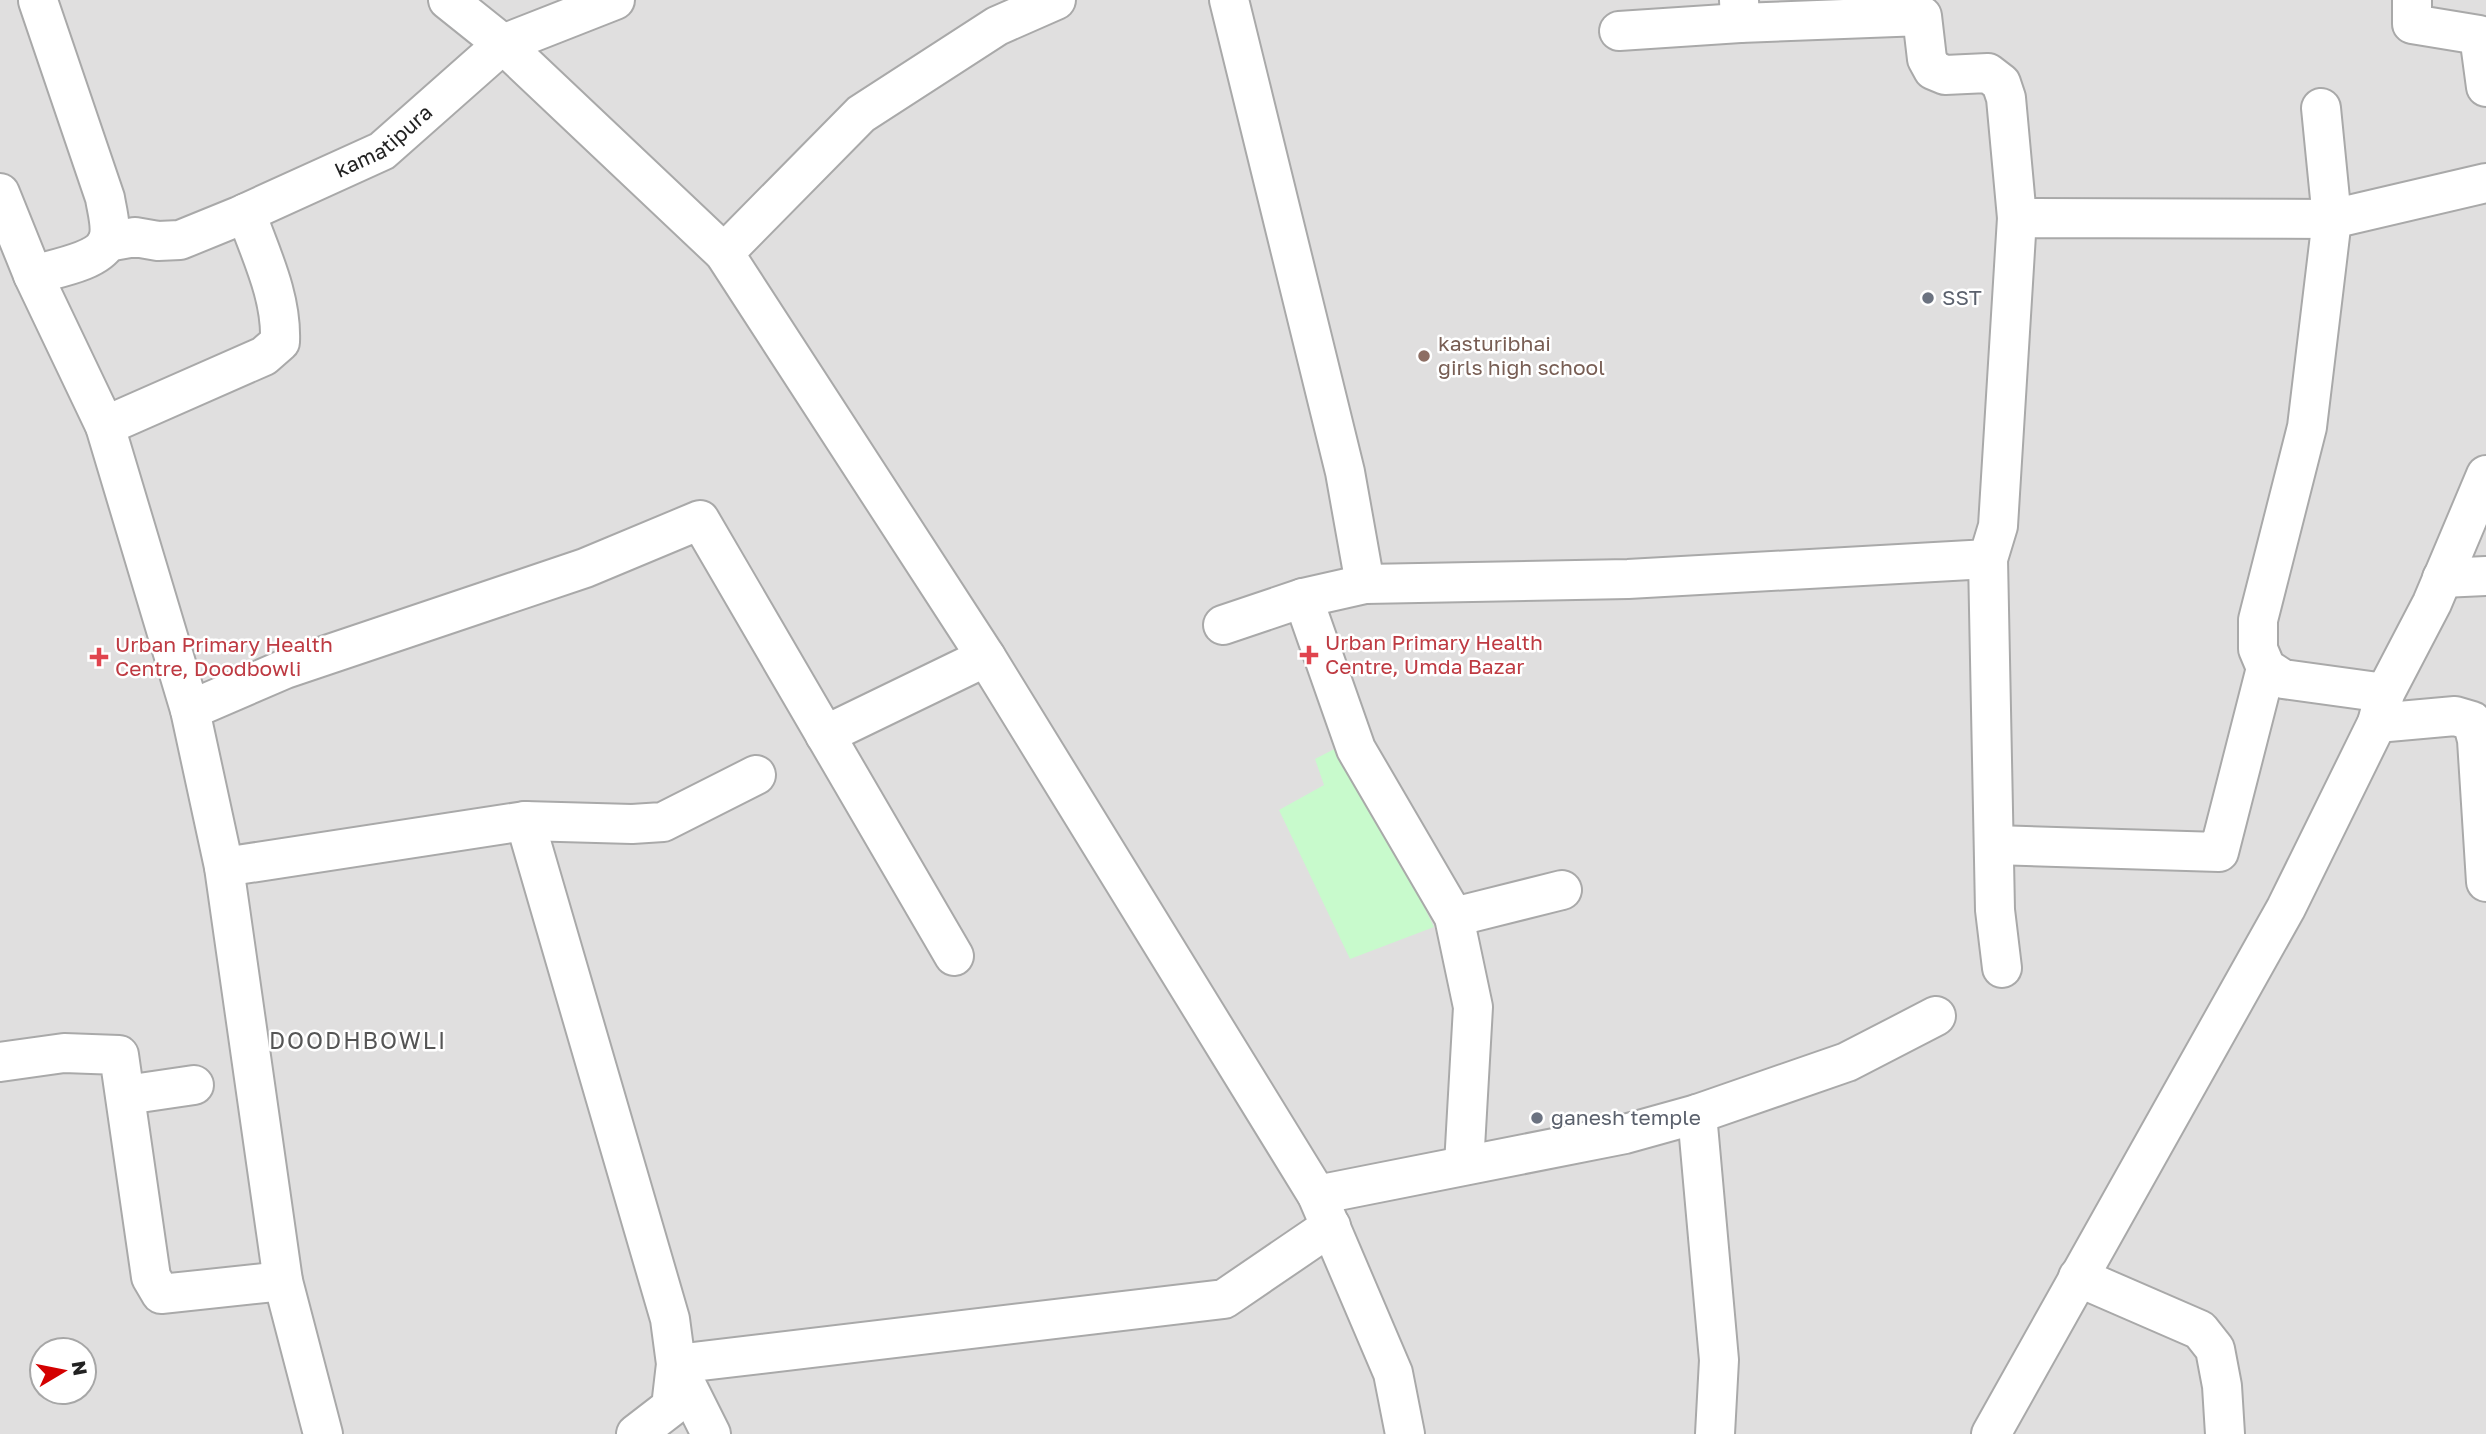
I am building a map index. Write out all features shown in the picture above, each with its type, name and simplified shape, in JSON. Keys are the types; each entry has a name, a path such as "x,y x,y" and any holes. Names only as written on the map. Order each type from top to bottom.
{"street":[{"path":"448,0 503,44 724,253 986,657 1324,1210 1392,1373 1405,1434"},
{"name":"kamatipura","path":"107,242 135,237 158,241 180,240 246,213 382,150 503,44 615,0"},
{"path":"724,253 861,114 997,26 1056,0"},
{"path":"1229,0 1345,472 1365,584"},
{"path":"2412,0 2412,24 2479,35 2486,87"},
{"path":"33,275 95,256 107,242 109,226 105,198 38,1"},
{"path":"1619,32 1740,12 1922,8 1927,59 1933,70 1945,75 1988,73 2001,83 2006,98 2017,218 1998,526 1988,559 1995,910 2002,968"},
{"path":"2321,108 2332,219 2307,427 2258,620 2258,649 2266,668 2283,680 2381,708 2455,716 2472,721 2477,740 2486,882"},
{"path":"2017,218 2332,219 2486,183"},
{"path":"0,193 33,275 105,426 190,710 224,867 283,1281 323,1434"},
{"path":"105,426 264,356 280,342 281,321 276,296 246,213"},
{"path":"1990,1434 2286,908 2432,603 2486,475"},
{"path":"190,710 285,669 585,568 700,520 954,956"},
{"path":"1223,625 1303,598 1365,584 1628,579 1988,559"},
{"path":"2442,578 2486,576"},
{"path":"1303,598 1356,749 1454,917 1472,1007 1464,1165"},
{"path":"825,735 986,657"},
{"path":"1994,845 2219,852 2266,668"},
{"path":"224,867 525,821 632,824 663,822 757,775"},
{"path":"525,821 670,1319 676,1364 671,1407 636,1434"},
{"path":"1454,917 1562,890"},
{"path":"676,1364 1224,1299 1324,1210 1464,1165 1625,1134 1697,1114 1847,1062 1936,1016"},
{"path":"0,1062 64,1053 119,1055 151,1277 161,1294 283,1281"},
{"path":"126,1095 194,1085"},
{"path":"1697,1114 1719,1360 1715,1434"},
{"path":"2078,1277 2200,1330 2215,1349 2222,1386 2225,1434"},
{"path":"676,1364 711,1434"}],"shaded area":[{"path":"0,0 2486,0 2486,1434 0,1434"}],"green space":[{"path":"1344,744 1434,927 1350,959 1279,810 1324,785 1315,759"}],"place":[{"name":"SST","path":"1928,298"},
{"name":"kasturibhai girls high school","path":"1424,356"},
{"name":"Urban Primary Health Centre, Umda Bazar","path":"1309,655"},
{"name":"Urban Primary Health Centre, Doodbowli","path":"99,657"},
{"name":"ganesh temple","path":"1537,1118"}],"district":[{"name":"DOODHBOWLI","path":"358,1041"}]}
